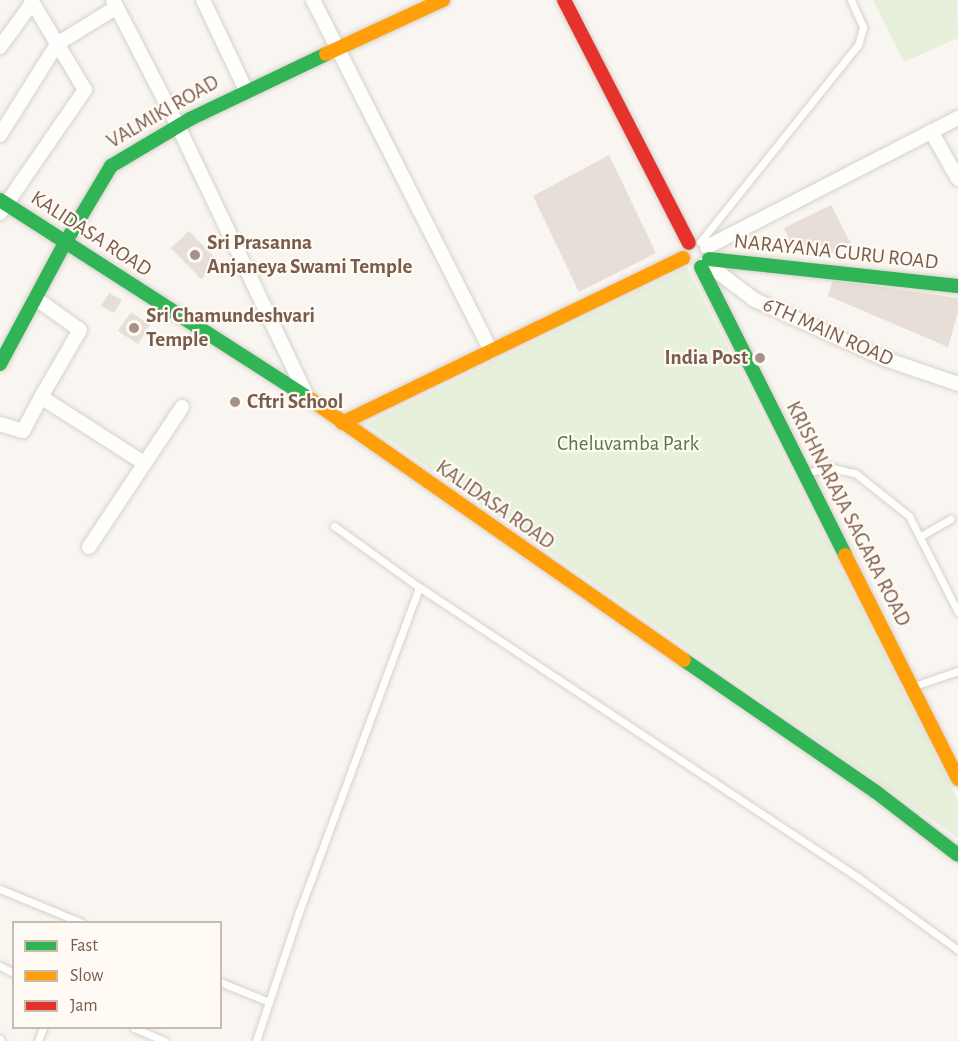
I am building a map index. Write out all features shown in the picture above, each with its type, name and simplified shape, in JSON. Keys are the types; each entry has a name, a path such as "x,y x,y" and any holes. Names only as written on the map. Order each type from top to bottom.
{"street":[{"path":"203,0 246,90"},
{"path":"313,0 491,351"},
{"name":"VALMIKI ROAD","path":"0,364 64,243 111,166 178,126 246,90 443,0"},
{"name":"KRISHNARAJA SAGARA ROAD","path":"564,0 702,253 805,474 958,779"},
{"path":"0,47 31,2 85,90 2,206"},
{"path":"0,135 57,44 115,4 178,126 307,397"},
{"path":"702,253 683,251 683,258 689,266 702,253 958,118"},
{"path":"931,131 958,178"},
{"name":"KALIDASA ROAD","path":"2,206 307,397 876,792 958,855"},
{"name":"NARAYANA GURU ROAD","path":"702,253 958,286"},
{"name":"6TH MAIN ROAD","path":"702,253 756,300 885,359 958,384"},
{"path":"342,423 683,258"},
{"path":"0,424 23,431 80,330 35,298"},
{"path":"41,397 144,463"},
{"path":"89,548 182,407"}],"lane":[{"path":"702,253 858,45 863,27 851,0"},
{"path":"805,474 828,468 855,473 909,516 958,612"},
{"path":"921,536 951,519"},
{"path":"334,526 419,587 859,878 958,950"},
{"path":"256,1041 299,912 419,587"},
{"path":"911,686 958,671"},
{"path":"0,889 78,921"},
{"path":"222,983 269,1002"},
{"path":"136,1029 164,1041"}],"green space":[{"path":"873,0 957,0 958,38 904,62"},
{"name":"Cheluvamba Park","path":"687,267 958,800 958,838 366,424"}],"building":[{"path":"609,155 656,253 579,292 533,196"},
{"path":"831,205 851,244 827,255 818,240 794,251 784,228"},
{"name":"Sri Prasanna Anjaneya Swami Temple","path":"189,231 219,262 201,279 171,248"},
{"path":"833,280 958,298 958,312 948,347 828,296"},
{"path":"109,293 122,300 114,313 101,306"},
{"name":"Sri Chamundeshvari Temple","path":"131,312 150,325 138,344 118,331"}],"traffic: fast":[{"path":"0,364 65,243 111,166 190,119 326,54"},
{"path":"0,200 310,399"},
{"path":"709,259 958,286"},
{"path":"701,267 845,555"},
{"path":"684,660 876,792 958,855"}],"traffic: slow":[{"path":"326,54 443,0"},
{"path":"342,423 683,258"},
{"path":"310,399 684,660"},
{"path":"845,555 958,779"}],"traffic: jam":[{"path":"564,0 689,243"}],"place":[{"name":"Sri Prasanna Anjaneya Swami Temple","path":"195,255"},
{"name":"Sri Chamundeshvari Temple","path":"134,328"},
{"name":"India Post","path":"760,358"},
{"name":"Cftri School","path":"235,402"}]}
